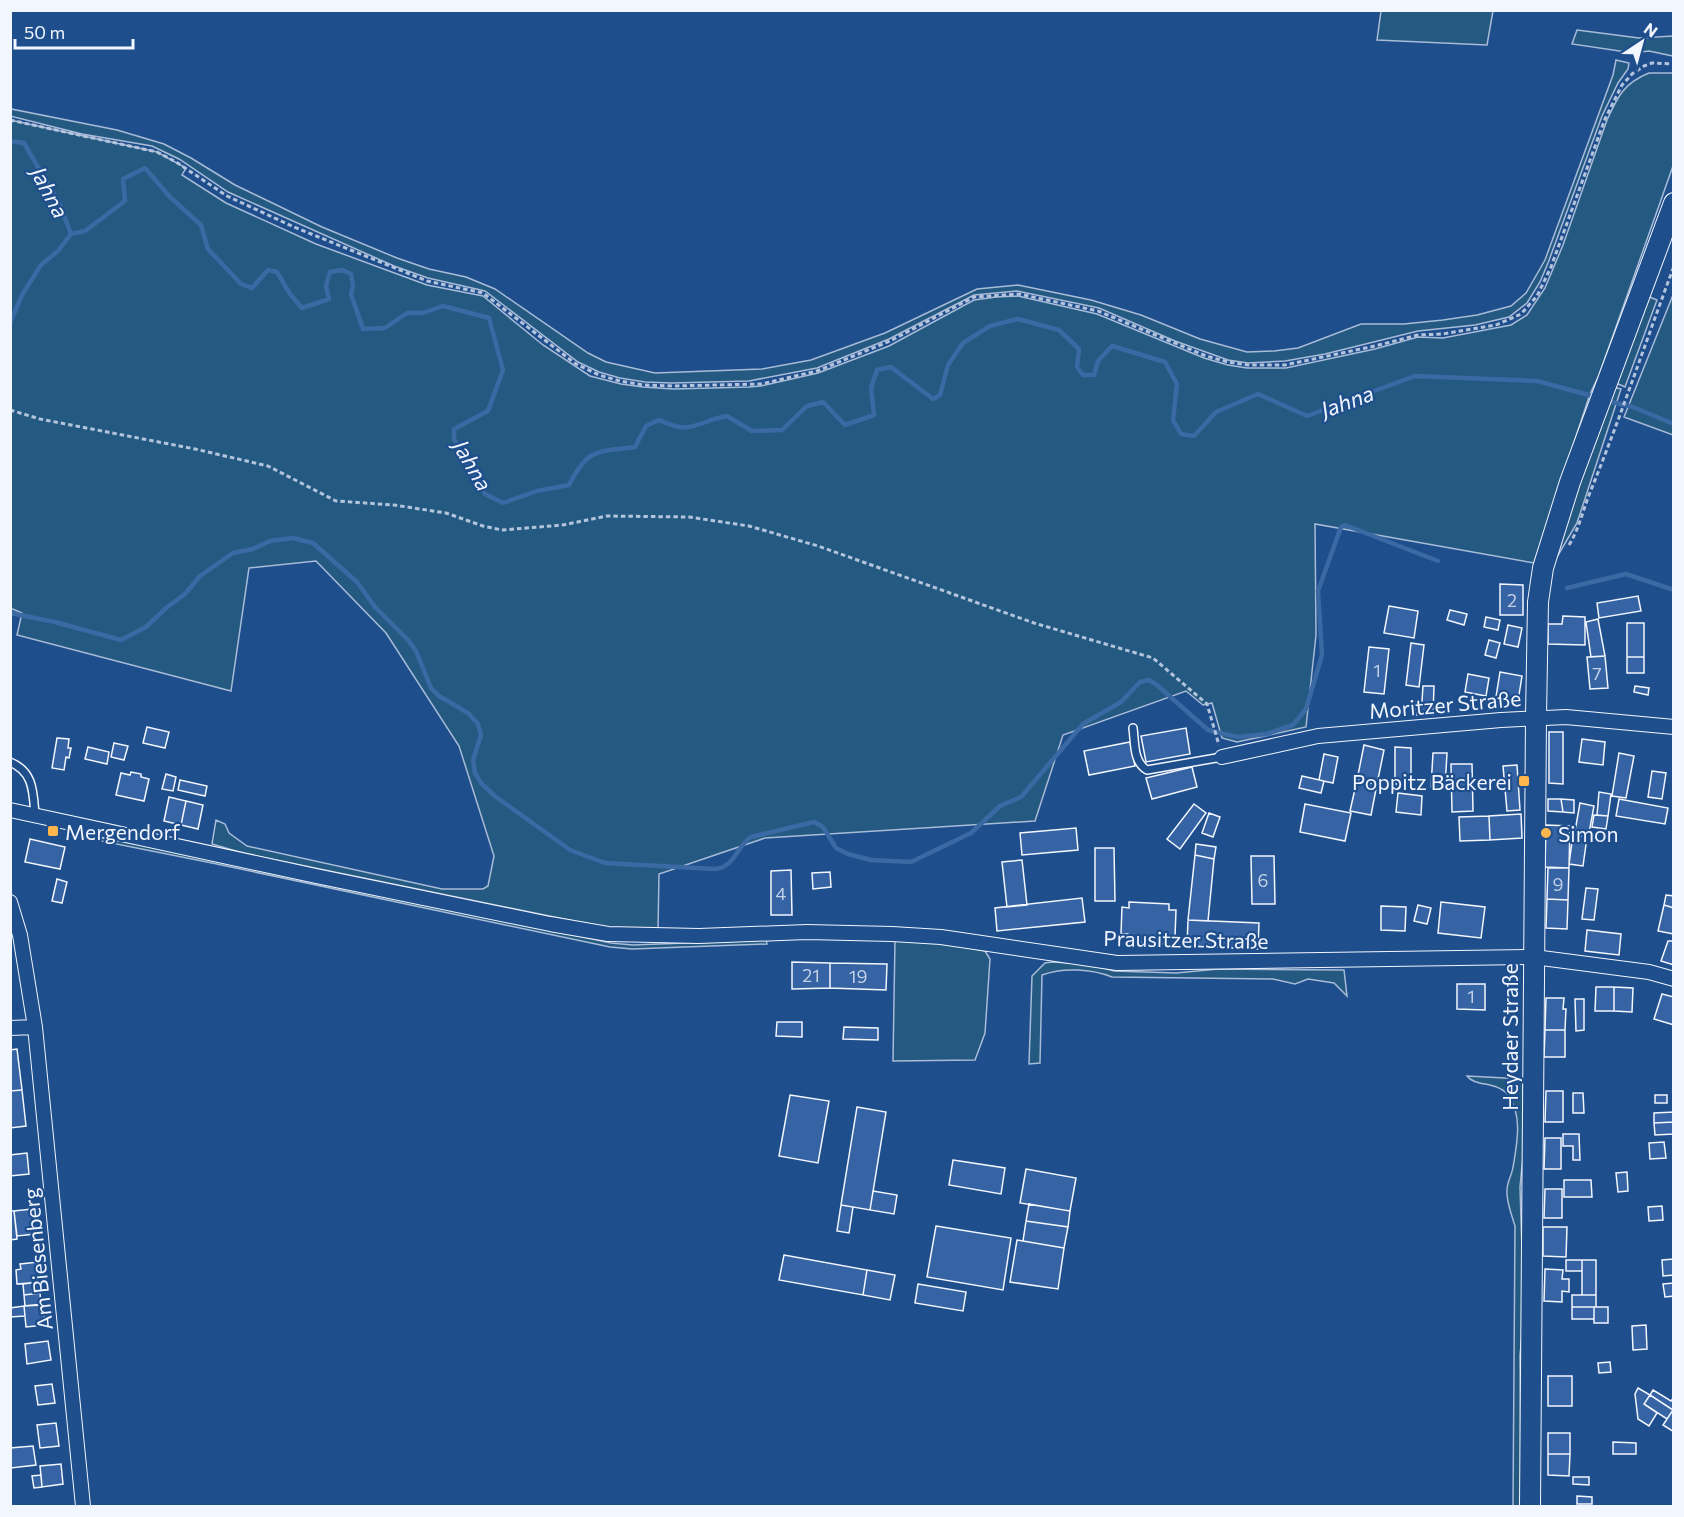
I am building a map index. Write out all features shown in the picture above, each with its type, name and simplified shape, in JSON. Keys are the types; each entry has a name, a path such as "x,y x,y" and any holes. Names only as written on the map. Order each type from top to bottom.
{"main road":[{"name":"Heydaer Straße","path":"1530,1506 1538,602 1543,568 1570,482 1674,203"}],"street":[{"name":"Moritzer Straße","path":"1222,757 1339,734 1536,717 1578,718 1674,727"},
{"path":"10,810 35,815"},
{"name":"Prausitzer Straße","path":"35,815 316,876 608,934 699,936 851,932 941,937 1117,963 1534,957 1649,972 1674,979"},
{"name":"Am Biesenberg","path":"10,902 20,935 35,1027 83,1506"},
{"path":"10,1028 35,1027"}],"lane":[{"path":"1133,728 1137,759 1147,770 1222,757"},
{"path":"10,762 23,767 32,784 35,815"}],"path":[{"path":"10,120 158,153 176,162 227,196 294,227 427,281 483,293 544,342 576,364 599,375 643,385 749,385 817,371 890,341 974,297 996,294 1018,294 1098,311 1206,356 1248,365 1285,365 1418,334 1475,330 1505,322 1526,310 1542,286 1605,119 1622,85 1644,66 1652,63 1674,64"},
{"path":"1566,550 1580,527 1590,493 1674,266"},
{"path":"10,411 268,466 336,501 394,505 446,513 502,530 563,525 607,516 689,517 749,526 818,546 1034,623 1153,658 1207,704 1222,757"}],"shaded area":[{"path":"1381,10 1493,11 1487,45 1377,40"},
{"path":"1577,30 1639,38 1673,36 1673,56 1649,51 1633,53 1572,44"},
{"path":"1616,60 1629,63 1628,69 1618,83 1602,116 1548,263 1527,303 1509,317 1475,325 1418,331 1325,354 1285,361 1248,363 1228,360 1175,341 1099,308 1017,291 974,295 889,339 817,368 749,381 645,382 599,372 578,362 485,291 428,278 394,266 228,192 179,159 152,146 82,134 10,116 11,109 117,130 164,144 235,185 322,227 397,258 429,269 466,277 495,289 588,353 606,362 655,373 762,369 811,360 885,333 977,289 1018,285 1091,300 1141,315 1200,339 1247,352 1298,348 1361,324 1404,324 1443,320 1477,315 1511,306 1526,293 1545,260 1613,75"},
{"path":"1649,73 1674,73 1673,166 1599,375 1590,394 1534,563 1315,524 1316,635 1306,727 1237,742 1222,738 1212,703 1203,705 1186,691 1063,735 1035,821 765,838 659,874 658,930 608,928 246,854 212,844 216,820 225,824 229,833 247,846 442,889 483,889 488,886 494,856 459,746 386,633 316,561 249,568 231,691 17,635 22,613 10,608 10,120 157,152 186,168 182,175 226,203 316,244 427,285 483,296 543,345 590,376 643,387 673,389 749,387 818,373 889,346 974,300 996,297 1018,296 1097,314 1204,358 1247,368 1286,368 1375,349 1418,337 1443,338 1511,325 1527,315 1545,288 1615,104 1633,81"},
{"path":"1673,295 1673,435 1624,417"},
{"path":"1647,296 1657,300 1625,387 1616,383"},
{"path":"1613,387 1621,389 1577,523 1554,562 1559,539"},
{"path":"76,833 212,858 611,943 633,945 766,940 767,944 632,949 610,947 76,836"},
{"path":"895,940 939,942 985,951 990,959 985,1033 975,1060 893,1061"},
{"path":"1045,963 1089,964 1114,971 1176,973 1218,969 1344,970 1347,996 1334,983 1308,979 1295,984 1273,979 1112,977 1077,970 1050,972 1042,975 1040,1063 1029,1064 1032,976"},
{"path":"1467,1076 1523,1079 1524,1146 1520,1187 1524,1314 1520,1355 1521,1506 1513,1506 1515,1226 1507,1194 1516,1149 1518,1130 1516,1111 1508,1095 1503,1091 1475,1082"}],"building":[{"path":"1500,584 1523,585 1523,615 1500,615"},
{"path":"1638,596 1641,611 1599,618 1597,603"},
{"path":"1389,606 1418,611 1414,638 1384,633"},
{"path":"1450,610 1467,614 1464,625 1447,620"},
{"path":"1563,616 1585,617 1585,645 1548,644 1548,624 1562,624"},
{"path":"1486,617 1500,620 1498,630 1484,627"},
{"path":"1598,619 1605,656 1591,657 1586,622"},
{"path":"1627,623 1644,623 1644,657 1627,657"},
{"path":"1508,625 1522,628 1518,647 1504,644"},
{"path":"1489,640 1500,643 1496,658 1485,655"},
{"path":"1411,643 1424,645 1419,687 1406,685"},
{"path":"1369,647 1389,649 1384,694 1364,692"},
{"path":"1605,656 1608,688 1590,689 1587,657"},
{"path":"1627,657 1644,657 1644,673 1627,673"},
{"path":"1500,672 1522,676 1518,701 1496,697"},
{"path":"1468,674 1489,678 1486,696 1465,692"},
{"path":"1423,686 1434,686 1433,715 1416,715 1416,701 1422,701"},
{"path":"1635,686 1649,688 1648,695 1634,692"},
{"path":"147,727 169,732 165,748 143,743"},
{"path":"1186,728 1190,754 1146,762 1141,736"},
{"path":"1549,732 1563,732 1563,784 1549,783"},
{"path":"57,738 69,739 68,748 71,748 69,758 66,757 64,770 52,768"},
{"path":"1582,739 1605,742 1603,765 1579,762"},
{"path":"1130,742 1135,766 1089,775 1084,751"},
{"path":"114,743 128,746 124,760 111,757"},
{"path":"1364,745 1384,750 1377,784 1357,780"},
{"path":"88,747 109,752 107,764 85,759"},
{"path":"1395,747 1411,748 1411,784 1395,784"},
{"path":"1433,753 1447,753 1445,788 1431,787"},
{"path":"1619,753 1634,756 1626,798 1612,796"},
{"path":"1324,754 1338,757 1333,783 1319,780"},
{"path":"1451,764 1472,764 1473,811 1452,812"},
{"path":"1517,765 1520,810 1507,811 1503,766"},
{"path":"1192,767 1197,787 1152,799 1146,778"},
{"path":"1652,771 1666,773 1662,799 1648,797"},
{"path":"131,772 149,779 144,801 116,795 121,773 130,775"},
{"path":"166,774 176,777 173,791 162,789"},
{"path":"1302,776 1324,781 1321,793 1299,788"},
{"path":"180,780 207,786 205,796 178,790"},
{"path":"1357,780 1377,784 1371,815 1350,811"},
{"path":"1599,792 1611,794 1608,816 1597,815"},
{"path":"1398,793 1422,796 1421,815 1396,812"},
{"path":"169,797 186,801 181,825 164,821"},
{"path":"1548,799 1561,799 1563,812 1548,811"},
{"path":"1561,799 1574,800 1574,813 1563,812"},
{"path":"1619,799 1668,808 1665,824 1616,816"},
{"path":"186,801 203,805 198,829 181,825"},
{"path":"1580,803 1594,806 1589,833 1575,831"},
{"path":"1194,804 1206,813 1180,849 1167,839"},
{"path":"1305,804 1351,813 1345,841 1300,832"},
{"path":"1209,813 1220,817 1213,837 1202,833"},
{"path":"1521,814 1522,838 1490,840 1489,816"},
{"path":"1594,815 1608,816 1606,829 1592,827"},
{"path":"1489,816 1490,840 1460,841 1459,817"},
{"path":"1546,825 1570,826 1569,868 1545,867"},
{"path":"1076,828 1078,850 1022,855 1020,833"},
{"path":"1573,835 1587,837 1583,866 1569,864"},
{"path":"30,839 65,847 60,869 25,862"},
{"path":"1196,844 1216,847 1214,859 1195,855"},
{"path":"1095,848 1114,848 1115,901 1095,901"},
{"path":"1195,855 1214,859 1208,921 1188,920"},
{"path":"1251,856 1274,856 1275,904 1252,904"},
{"path":"1022,860 1027,905 1007,907 1002,862"},
{"path":"1548,868 1569,868 1568,900 1547,899"},
{"path":"791,870 792,915 771,915 771,871"},
{"path":"830,872 831,887 813,889 812,873"},
{"path":"57,879 67,882 62,903 52,901"},
{"path":"1586,888 1598,889 1594,920 1582,919"},
{"path":"1666,895 1674,896 1674,908 1664,905"},
{"path":"1082,898 1085,922 997,931 995,908"},
{"path":"1547,899 1568,900 1567,929 1546,928"},
{"path":"1129,902 1169,904 1169,910 1176,910 1175,937 1168,936 1167,944 1127,942 1128,934 1121,934 1122,907 1129,908"},
{"path":"1441,902 1485,907 1481,938 1438,933"},
{"path":"1418,905 1431,908 1427,924 1414,921"},
{"path":"1664,905 1674,908 1674,934 1658,931"},
{"path":"1381,906 1406,907 1405,931 1381,930"},
{"path":"1188,920 1259,923 1258,949 1187,946"},
{"path":"1587,930 1621,934 1619,955 1585,951"},
{"path":"1668,941 1674,941 1674,965 1661,961"},
{"path":"792,962 830,963 830,988 792,989"},
{"path":"830,963 887,964 886,990 830,988"},
{"path":"1457,984 1485,984 1485,1010 1457,1009"},
{"path":"1596,987 1614,987 1614,1011 1595,1011"},
{"path":"1614,987 1633,988 1632,1012 1614,1011"},
{"path":"1662,994 1674,997 1674,1025 1654,1019"},
{"path":"1546,998 1564,998 1565,1030 1545,1030"},
{"path":"1575,999 1584,999 1584,1030 1576,1031"},
{"path":"777,1022 802,1022 802,1037 776,1036"},
{"path":"844,1027 878,1028 878,1040 843,1039"},
{"path":"1545,1030 1565,1030 1565,1057 1544,1057"},
{"path":"17,1049 22,1090 10,1091 10,1050"},
{"path":"22,1090 26,1126 10,1128 10,1091"},
{"path":"1546,1091 1563,1091 1563,1122 1545,1122"},
{"path":"1573,1093 1583,1093 1584,1113 1573,1113"},
{"path":"790,1095 829,1101 818,1163 779,1156"},
{"path":"1655,1095 1667,1095 1667,1103 1655,1103"},
{"path":"857,1107 886,1112 870,1210 841,1205"},
{"path":"1674,1112 1674,1122 1654,1123 1654,1113"},
{"path":"1674,1122 1674,1134 1655,1135 1654,1123"},
{"path":"1563,1134 1579,1134 1580,1160 1573,1160 1573,1146 1563,1146"},
{"path":"1545,1138 1561,1138 1561,1169 1544,1169"},
{"path":"1664,1142 1666,1158 1650,1159 1649,1143"},
{"path":"27,1153 29,1174 10,1176 10,1155"},
{"path":"953,1160 1005,1168 1001,1194 949,1185"},
{"path":"1026,1169 1076,1178 1070,1211 1020,1203"},
{"path":"1627,1172 1628,1191 1618,1192 1616,1173"},
{"path":"1564,1180 1591,1180 1592,1197 1564,1197"},
{"path":"1545,1189 1562,1189 1562,1218 1544,1218"},
{"path":"873,1191 897,1195 894,1214 870,1210"},
{"path":"1029,1204 1070,1211 1068,1227 1026,1221"},
{"path":"841,1205 853,1207 849,1233 837,1231"},
{"path":"1662,1206 1663,1220 1649,1221 1648,1207"},
{"path":"32,1209 35,1234 17,1236 14,1211"},
{"path":"10,1211 14,1211 17,1239 10,1240"},
{"path":"1026,1221 1068,1227 1064,1248 1023,1241"},
{"path":"936,1226 1011,1238 1003,1290 927,1277"},
{"path":"1543,1227 1567,1227 1566,1257 1543,1256"},
{"path":"1017,1240 1064,1248 1058,1289 1010,1282"},
{"path":"784,1255 867,1270 863,1295 779,1280"},
{"path":"1674,1259 1674,1275 1663,1276 1662,1260"},
{"path":"1566,1260 1582,1260 1582,1271 1566,1271"},
{"path":"1582,1260 1596,1260 1596,1295 1582,1295"},
{"path":"39,1262 41,1282 17,1284 16,1270 21,1269 20,1264"},
{"path":"1545,1269 1563,1270 1562,1279 1569,1279 1569,1292 1562,1291 1562,1302 1544,1301"},
{"path":"867,1270 895,1275 890,1300 863,1295"},
{"path":"39,1282 40,1293 24,1295 23,1284"},
{"path":"1674,1283 1674,1296 1665,1297 1663,1284"},
{"path":"918,1284 966,1292 963,1311 915,1303"},
{"path":"40,1293 41,1305 25,1306 24,1295"},
{"path":"1572,1295 1596,1295 1596,1307 1572,1307"},
{"path":"43,1304 45,1325 26,1327 24,1306"},
{"path":"24,1306 25,1316 10,1317 10,1308"},
{"path":"1572,1307 1594,1307 1594,1319 1572,1319"},
{"path":"1594,1307 1608,1307 1608,1323 1594,1323"},
{"path":"1646,1325 1647,1349 1633,1350 1632,1326"},
{"path":"48,1341 51,1360 27,1364 25,1344"},
{"path":"1610,1362 1611,1372 1599,1373 1598,1363"},
{"path":"1548,1376 1572,1376 1572,1406 1548,1406"},
{"path":"52,1384 55,1403 38,1405 35,1386"},
{"path":"1638,1388 1650,1395 1644,1404 1657,1413 1649,1426 1638,1419 1635,1394"},
{"path":"1653,1390 1671,1401 1674,1397 1673,1410 1650,1395"},
{"path":"1650,1395 1673,1410 1667,1419 1644,1404"},
{"path":"1674,1410 1674,1432 1663,1425"},
{"path":"56,1423 59,1446 40,1448 37,1425"},
{"path":"1548,1433 1570,1433 1570,1454 1548,1454"},
{"path":"1613,1442 1636,1443 1636,1454 1613,1454"},
{"path":"33,1446 36,1465 11,1468 10,1448"},
{"path":"1548,1454 1570,1454 1569,1476 1548,1475"},
{"path":"61,1464 63,1484 42,1487 40,1466"},
{"path":"41,1475 42,1487 34,1488 32,1476"},
{"path":"1573,1477 1589,1477 1589,1485 1573,1484"},
{"path":"1577,1496 1592,1497 1592,1504 1577,1504"}],"waterway":[{"name":"Jahna","path":"10,141 24,143 60,205 71,234 85,231 125,201 123,179 145,168 170,197 201,225 208,249 241,284 252,288 268,270 277,272 290,294 302,308 329,299 326,286 330,272 342,270 351,274 353,286 351,294 363,329 385,328 407,313 423,313 443,306 489,318 503,370 488,411 454,429 454,439 485,494 503,503 537,491 569,485 588,458 602,451 635,447 646,426 659,420 670,425 687,427 727,416 752,431 782,430 807,406 823,402 845,425 874,415 871,388 877,370 891,367 933,399 940,395 948,365 963,343 990,326 1018,319 1059,330 1079,349 1077,367 1083,375 1094,375 1098,361 1112,346 1165,362 1177,384 1173,420 1181,434 1194,436 1216,412 1258,394 1307,416 1415,376 1537,381 1596,397"},
{"path":"10,323 22,295 41,265 58,251 71,234"},
{"name":"Jahna","path":"1604,400 1633,407 1674,424"},
{"path":"10,613 55,622 121,640 146,627 185,594 200,576 233,553 253,549 270,541 293,538 313,543 357,582 375,607 408,640 416,651 431,688 439,696 468,713 478,724 481,735 473,760 475,773 481,783 496,797 570,850 605,863 715,869 727,865 751,837 814,822 823,827 836,848 848,854 871,860 911,862 971,833 1000,806 1021,797 1083,724 1121,702 1140,682 1149,680 1157,685 1208,730 1237,737 1267,734 1293,725 1306,709 1322,655 1318,591 1341,527 1345,525 1438,561"},
{"path":"1567,588 1626,574 1674,590"}],"place":[{"name":"Poppitz Bäckerei","path":"1524,781"},
{"name":"Mergendorf","path":"53,831"},
{"name":"Simon","path":"1546,833"}]}
